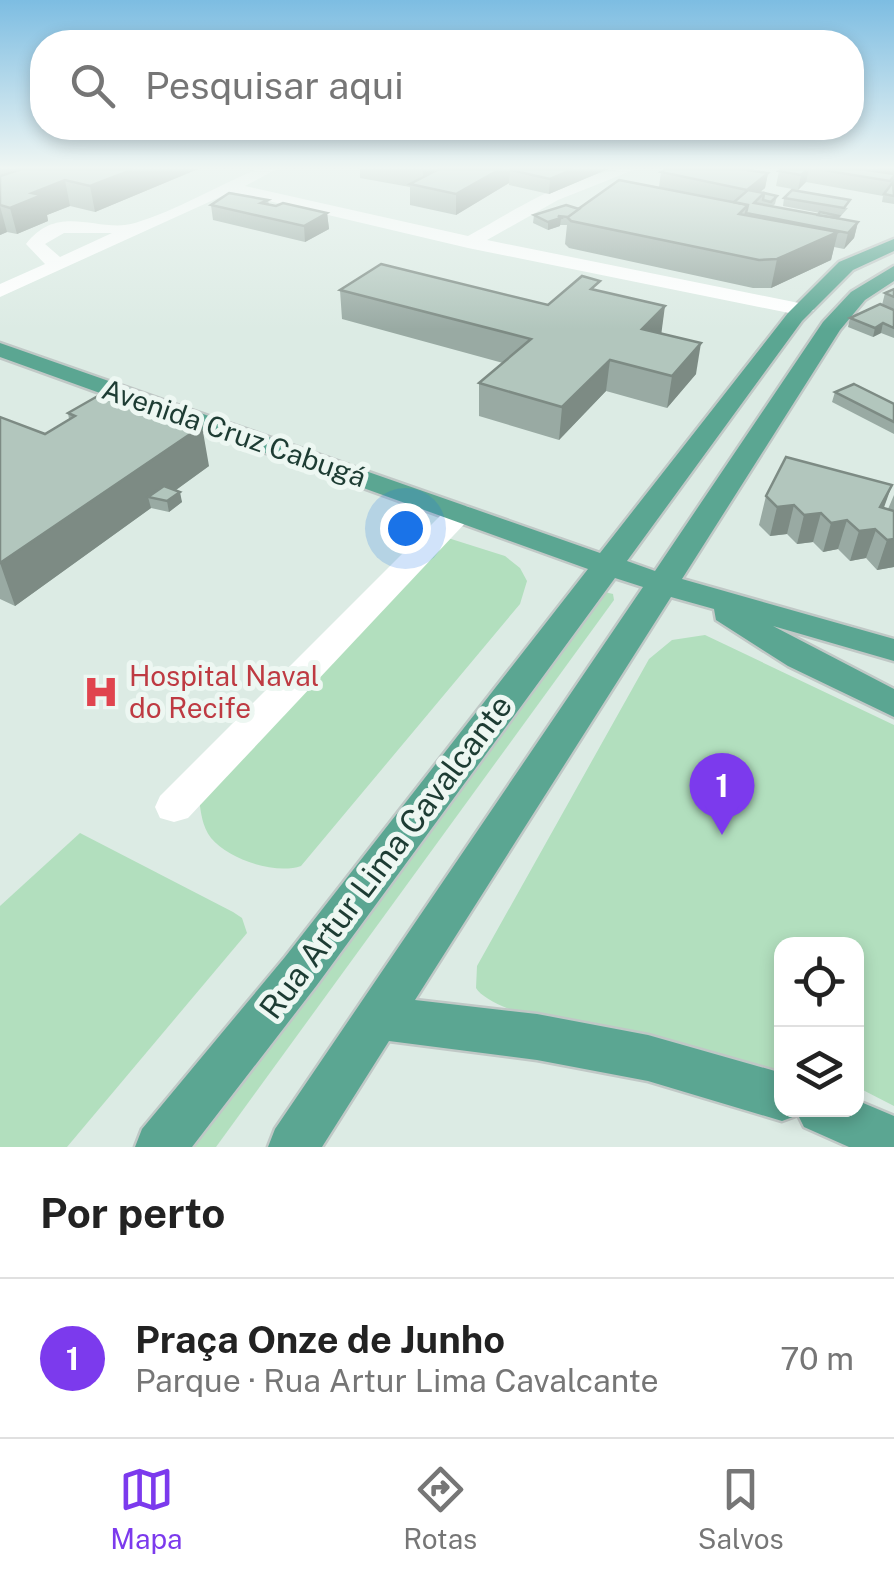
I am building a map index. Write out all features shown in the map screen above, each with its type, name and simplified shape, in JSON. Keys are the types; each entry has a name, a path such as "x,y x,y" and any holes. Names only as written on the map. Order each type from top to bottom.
{"main road":[{"name":"Rua Artur Lima Cavalcante","path":"160,1147 301,971 804,310 846,266 894,244"},
{"path":"293,1147 679,588 831,327 858,296 894,272"},
{"name":"Avenida Cruz Cabugá","path":"0,350 679,588 894,650"},
{"name":"Avenida Cruz Cabugá","path":"679,588 800,658 894,704"},
{"path":"379,1018 537,1037 648,1058 774,1095"},
{"path":"838,1117 894,1141"}],"street":[{"path":"0,290 148,223"},
{"path":"384,223 804,310"},
{"path":"468,242 505,223"},
{"path":"56,264 36,244 40,237 68,228 133,229"},
{"path":"174,806 459,512"}],"green space":[{"path":"448,538 505,556 520,568 527,581 520,604 301,866 266,867 219,846 206,829 199,799"},
{"path":"605,592 613,594 614,600 216,1147 191,1147"},
{"path":"705,635 894,725 894,1106 864,1091 864,937 774,937 774,1071 569,1028 493,1002 476,988 477,966 649,659 672,640"},
{"path":"80,833 233,912 242,918 247,933 67,1147 0,1147 0,906"}],"building":[{"path":"578,223 786,223 838,232 777,259 759,260"},
{"path":"795,223 858,223 848,233"},
{"path":"381,264 548,305 582,276 600,281 591,289 665,306 642,329 701,343 672,376 610,360 562,407 479,383 531,339 340,290"},
{"path":"880,304 894,310 894,328 883,323 875,328 850,318"},
{"path":"854,384 894,404 894,422 835,392"},
{"path":"103,393 202,426 0,563 0,417 45,434 75,416 68,413"},
{"path":"786,457 892,485 880,507 894,511 894,539 887,540 875,529 859,531 847,520 831,523 821,513 804,515 794,505 777,507 766,496"},
{"path":"164,486 180,492 167,501 148,497"}],"place":[{"name":"Hospital Naval do Recife","path":"101,692"},
{"name":"Praça Onze de Junho","path":"722,835"}]}
